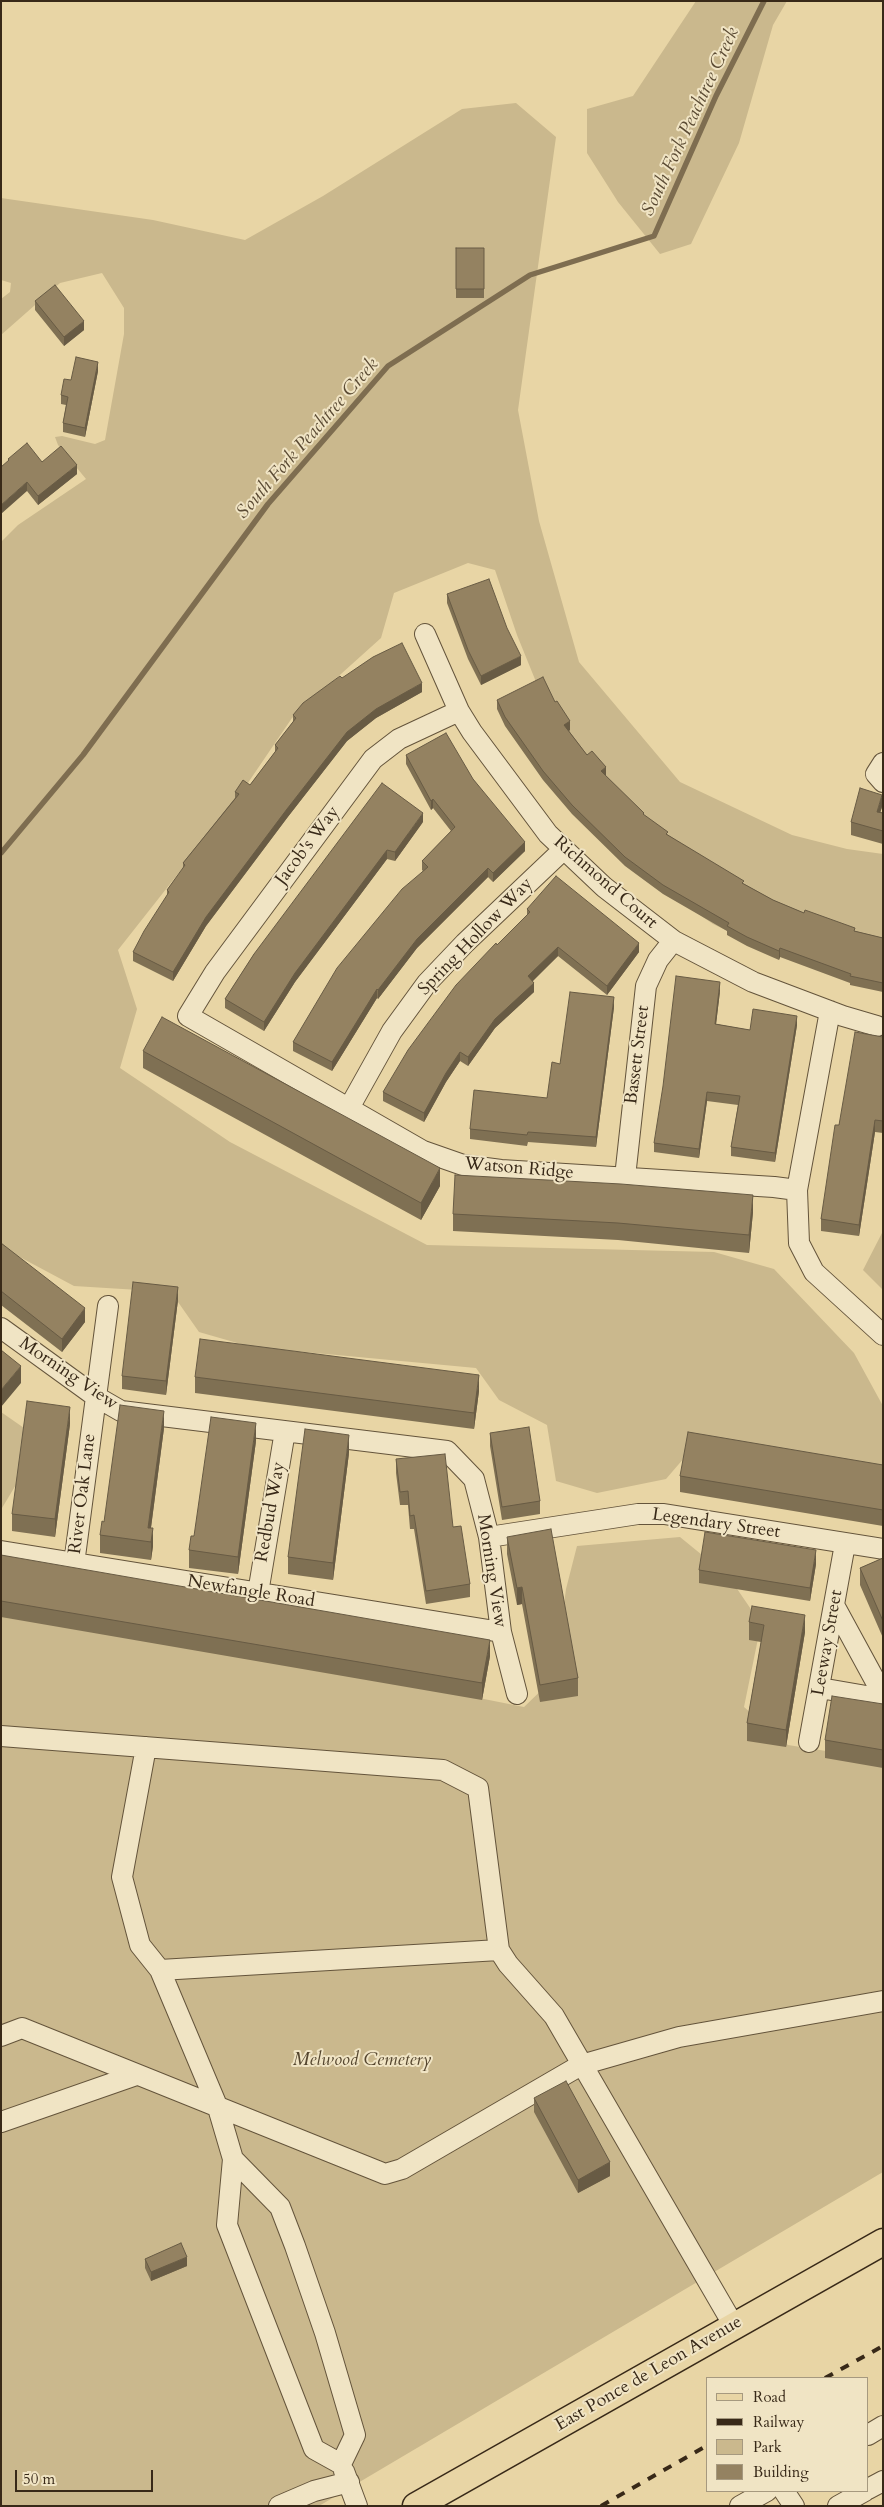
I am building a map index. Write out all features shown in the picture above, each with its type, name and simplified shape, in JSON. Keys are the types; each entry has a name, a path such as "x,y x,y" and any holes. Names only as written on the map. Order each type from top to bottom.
{"main road":[{"name":"East Ponce de Leon Avenue","path":"416,2506 883,2242"}],"street":[{"name":"Richmond Court","path":"425,634 459,711 472,732 548,834 604,887 673,941 753,982 830,1011 877,1026"},
{"name":"Jacob's Way","path":"188,1016 215,972 373,759 399,739 459,711"},
{"path":"883,763 876,774 883,782"},
{"name":"Spring Hollow Way","path":"349,1108 392,1031 427,983 465,943 564,849"},
{"name":"Bassett Street","path":"625,1178 646,986 658,960 673,941"},
{"path":"830,1011 798,1190 799,1243 804,1258 814,1272 883,1335"},
{"name":"Watson Ridge","path":"188,1016 424,1151 463,1166 798,1190"},
{"name":"River Oak Lane","path":"74,1564 108,1306"},
{"name":"Morning View","path":"1,1328 95,1396 121,1411 447,1451 474,1479 489,1537 500,1632 517,1694"},
{"name":"Redbud Way","path":"258,1593 285,1431"},
{"name":"Legendary Street","path":"489,1537 638,1514 664,1514 883,1549"},
{"name":"Leeway Street","path":"810,1742 846,1544"},
{"name":"Newfangle Road","path":"1,1551 500,1632"},
{"path":"834,1605 883,1695"},
{"path":"820,1688 883,1699"},
{"path":"1,1736 443,1770 478,1788 499,1950 508,1964 554,2016 734,2326"},
{"path":"146,1747 122,1877 140,1945 160,1970 218,2108 233,2159 227,2225 314,2449 345,2473 358,2506"},
{"path":"160,1970 499,1950"},
{"path":"1,2036 22,2028 386,2174 402,2169 581,2065 679,2037 883,2001"},
{"path":"1,2122 136,2074"},
{"path":"233,2159 280,2207 325,2332 355,2435 345,2473 314,2491 279,2506"},
{"path":"869,2434 883,2426"},
{"path":"869,2488 883,2481"},
{"path":"740,2506 765,2492"},
{"path":"785,2492 794,2506"},
{"path":"838,2506 862,2492"}],"green space":[{"path":"696,1 787,1 773,25 739,143 691,244 660,254 618,202 587,153 587,109 633,96"},
{"path":"516,103 556,137 518,410 539,521 579,662 680,782 792,835 847,849 883,854 883,987 777,955 713,924 654,884 545,704 517,635 495,570 468,563 394,593 381,638 292,718 237,799 118,950 137,1009 120,1068 230,1142 427,1245 714,1252 774,1269 854,1353 883,1406 883,1473 703,1436 666,1479 597,1493 556,1481 547,1425 499,1400 476,1368 251,1347 199,1332 171,1292 74,1286 1,1247 1,542 18,525 86,479 58,445 55,437 62,436 95,444 105,440 124,334 124,308 102,273 60,283 1,335 1,299 10,292 11,283 1,280 1,198 153,220 245,240 323,196 462,109"},
{"path":"883,1231 883,1290 863,1270"},
{"path":"1,1412 24,1428 17,1483 2,1508"},
{"name":"Melwood Cemetery","path":"680,1537 729,1577 761,1624 744,1707 788,1745 883,1760 883,2172 319,2506 1,2506 1,1587 214,1645 524,1707 554,1678 566,1589 577,1546"}],"building":[{"path":"456,248 484,248 484,289 456,289"},
{"path":"55,285 84,321 64,337 35,301"},
{"path":"76,357 98,362 85,428 63,423 68,397 61,395 64,379 71,380"},
{"path":"27,443 42,462 61,446 77,465 38,496 27,482 1,505 1,467"},
{"path":"489,579 507,628 521,656 481,676 468,650 447,594"},
{"path":"402,643 422,683 376,709 347,732 206,917 173,972 133,952 169,892 167,890 185,865 183,863 239,794 235,792 243,780 250,785 278,748 275,745 296,718 293,715 303,703 340,676 342,678 373,657"},
{"path":"543,677 555,702 557,701 570,721 564,725 587,755 592,751 606,767 601,771 643,814 668,832 666,834 744,881 742,883 773,900 804,913 805,910 855,928 854,931 883,938 883,983 850,976 851,974 780,948 779,951 747,937 727,926 729,923 663,885 625,857 572,805 543,771 505,717 497,700"},
{"path":"446,733 473,779 525,842 493,873 488,868 417,939 377,989 332,1062 293,1042 337,968 402,889 428,867 422,861 455,827 433,799 431,801 406,755"},
{"path":"382,783 423,813 395,852 387,850 295,973 264,1022 225,999 254,954"},
{"path":"860,788 882,795 877,812 883,813 883,831 851,822"},
{"path":"556,876 639,943 607,986 558,947 528,976 534,983 495,1019 468,1057 460,1052 424,1113 383,1092 408,1050 456,985 496,943 497,945 530,912 527,909"},
{"path":"676,976 720,982 715,1024 750,1030 753,1009 797,1016 775,1153 731,1147 740,1096 707,1092 699,1149 654,1143"},
{"path":"570,992 614,997 596,1137 528,1132 527,1135 470,1129 474,1090 547,1098 552,1062 560,1064"},
{"path":"162,1017 440,1168 421,1203 143,1051"},
{"path":"855,1032 883,1037 883,1121 875,1120 859,1225 821,1219 835,1125 839,1125"},
{"path":"455,1175 621,1184 753,1195 749,1235 618,1223 453,1214"},
{"path":"1,1243 85,1308 62,1339 1,1291"},
{"path":"133,1282 178,1287 166,1381 122,1376"},
{"path":"200,1339 479,1375 474,1413 195,1377"},
{"path":"1,1350 21,1366 1,1390"},
{"path":"27,1401 70,1407 55,1519 12,1514"},
{"path":"120,1405 164,1411 148,1528 153,1528 151,1542 100,1535 102,1521 104,1522"},
{"path":"211,1417 256,1423 238,1557 189,1550 191,1536 194,1536"},
{"path":"529,1427 540,1501 502,1507 490,1433"},
{"path":"305,1429 349,1435 333,1563 288,1557"},
{"path":"688,1432 883,1465 883,1510 680,1476"},
{"path":"445,1454 453,1527 461,1526 470,1584 426,1591 414,1515 410,1516 408,1491 400,1492 396,1459"},
{"path":"551,1529 578,1678 540,1685 522,1587 517,1588 507,1537"},
{"path":"705,1532 816,1550 810,1588 699,1570"},
{"path":"1,1555 490,1640 482,1683 1,1601"},
{"path":"883,1558 883,1621 860,1568"},
{"path":"752,1606 805,1615 786,1730 747,1723 764,1625 749,1622"},
{"path":"832,1696 883,1704 883,1750 825,1740"},
{"path":"566,2081 610,2162 578,2180 534,2098"},
{"path":"181,2243 187,2257 151,2272 145,2259"}],"waterway":[{"name":"South Fork Peachtree Creek","path":"1,853 83,755 268,504 388,366 530,275 654,236 716,96 764,1"}],"railway":[{"path":"827,2377 883,2346"},
{"path":"601,2506 706,2446"}]}
